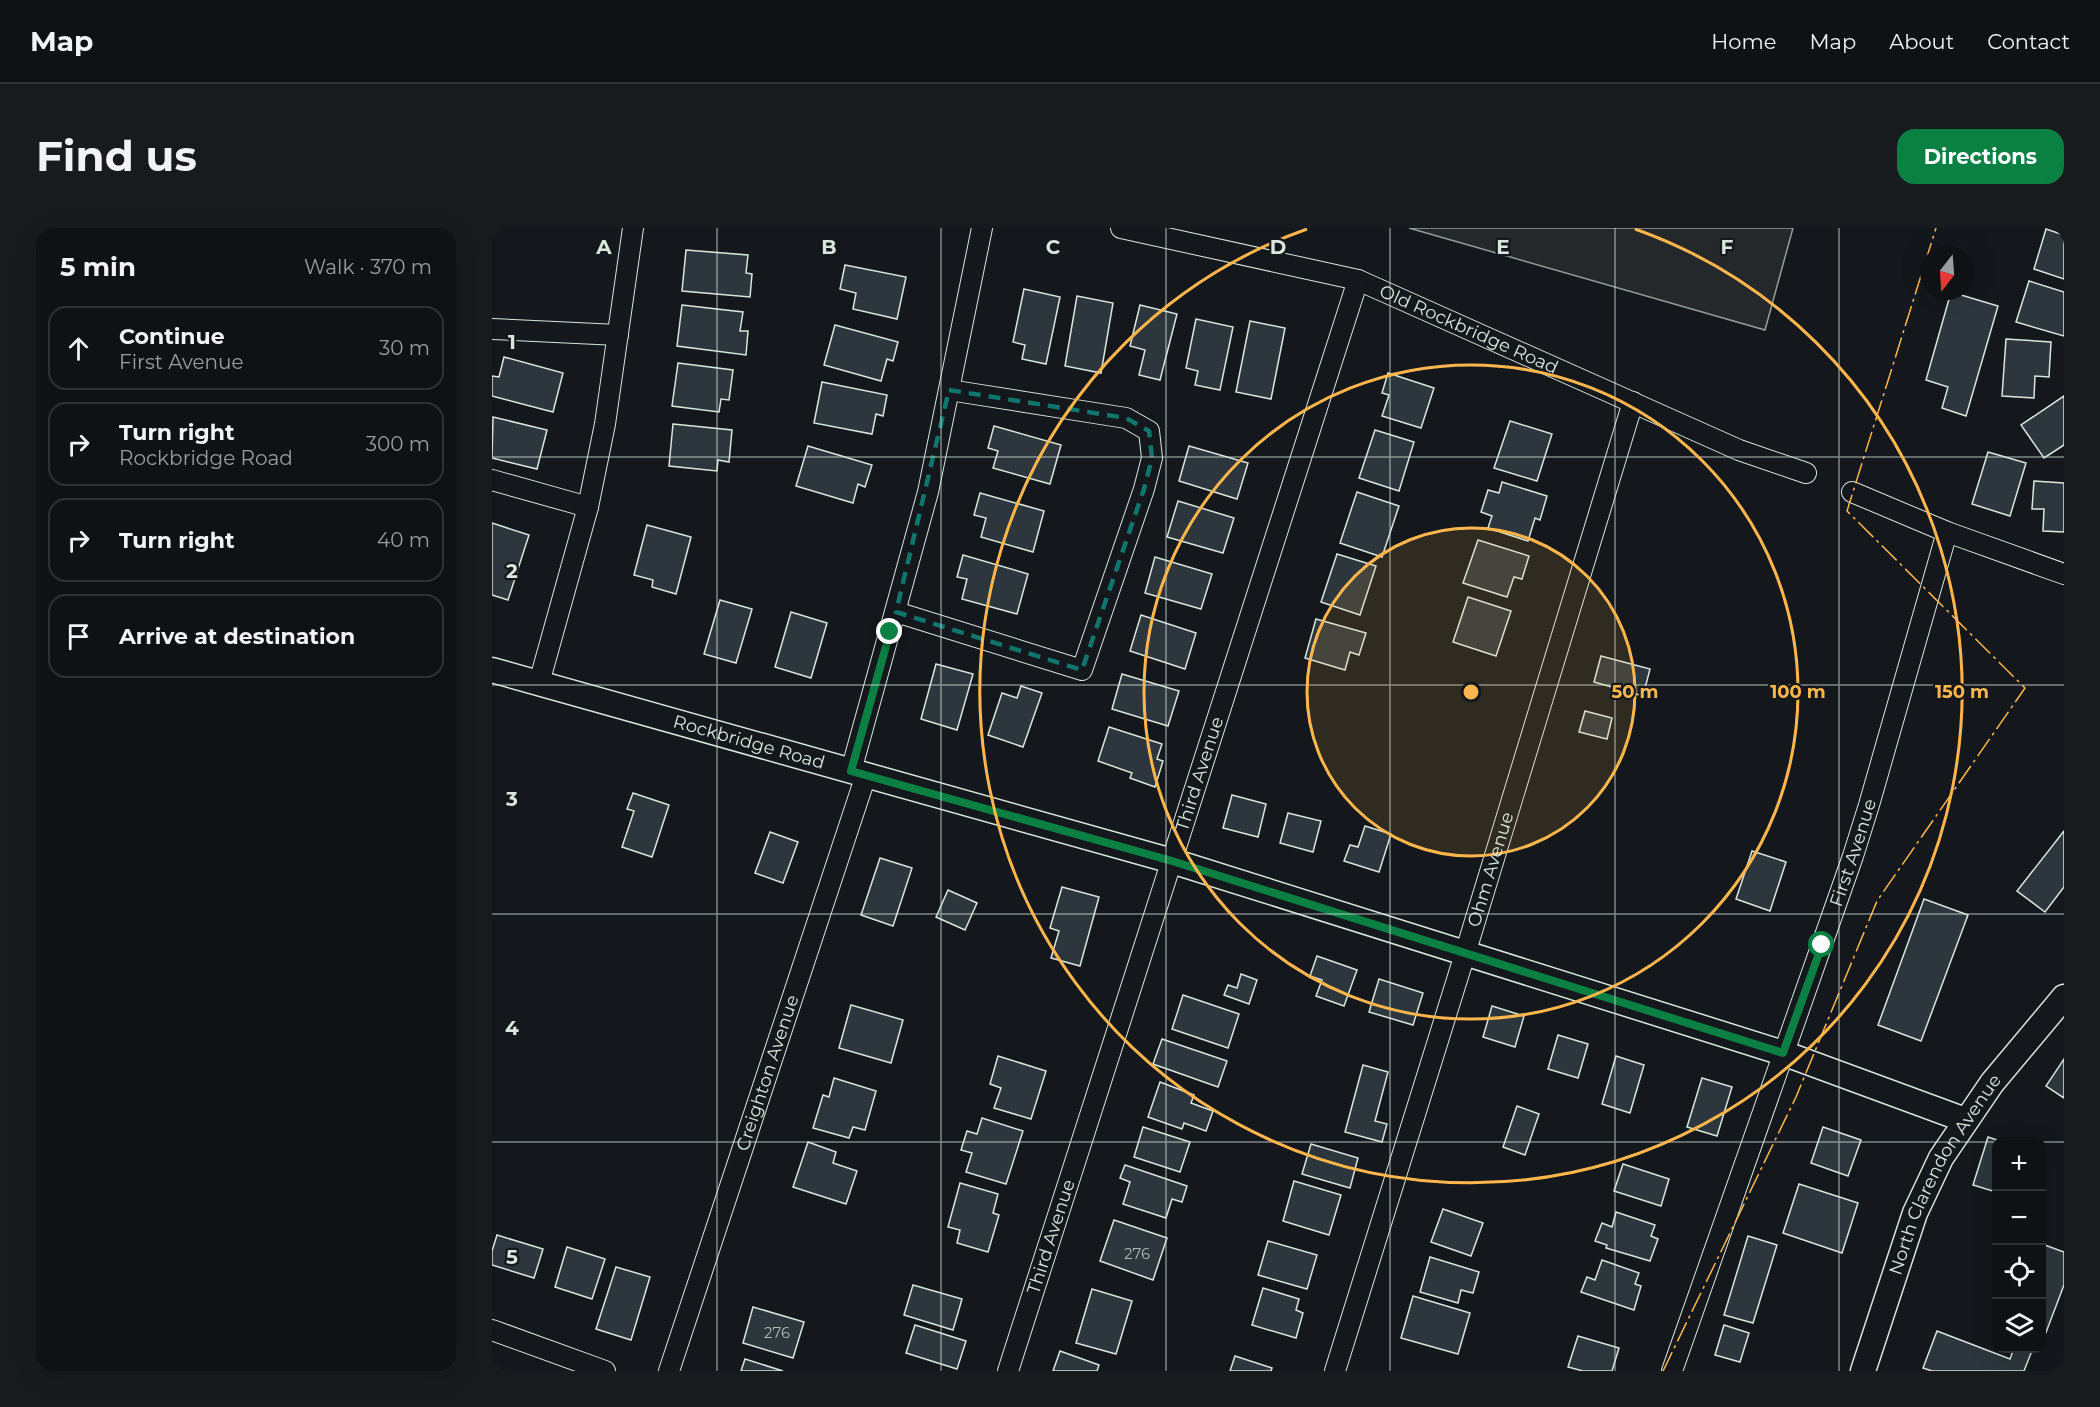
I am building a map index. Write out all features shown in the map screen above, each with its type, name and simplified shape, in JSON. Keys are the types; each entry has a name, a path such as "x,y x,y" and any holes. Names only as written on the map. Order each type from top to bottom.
{"street":[{"path":"539,683 588,507 605,424 633,228"},
{"name":"Creighton Avenue","path":"669,1371 859,773 896,612 928,492 982,228"},
{"name":"Old Rockbridge Road","path":"1121,228 1358,280 1740,450 1806,473"},
{"name":"Third Avenue","path":"1008,1371 1358,280"},
{"path":"492,329 618,335"},
{"path":"896,612 1082,670 1144,489 1152,458 1149,431 1126,418 949,390"},
{"name":"Ohm Avenue","path":"1335,1371 1633,402"},
{"path":"492,480 588,507"},
{"path":"1852,492 1947,532 2064,574"},
{"name":"First Avenue","path":"1672,1371 1869,806 1947,532"},
{"name":"Rockbridge Road","path":"492,670 1172,861 1783,1053 1965,1120"},
{"name":"North Clarendon Avenue","path":"1863,1371 1915,1213 1941,1158 1992,1083 2064,997"},
{"path":"492,1330 604,1371"}],"highlighted area":[{"path":"949,390 1126,418 1149,431 1152,458 1144,489 1082,670 896,612"}],"shaded area":[{"path":"1409,228 1793,228 1765,330"}],"building":[{"path":"2046,229 2064,235 2064,279 2034,269"},
{"path":"686,250 748,255 746,273 752,274 750,297 682,291"},
{"path":"845,265 906,277 897,319 853,309 856,293 840,289"},
{"path":"2029,281 2064,292 2064,336 2016,322"},
{"path":"1024,289 1060,297 1046,364 1022,359 1025,345 1013,342"},
{"path":"1077,296 1113,303 1101,373 1065,366"},
{"path":"1974,299 1998,306 1966,416 1942,408 1948,387 1926,380 1949,300"},
{"path":"682,305 743,312 740,331 748,331 746,355 677,346"},
{"path":"1140,305 1177,314 1160,380 1139,375 1145,350 1130,346"},
{"path":"1196,319 1233,327 1220,390 1195,385 1198,371 1186,368"},
{"path":"1250,321 1285,328 1271,399 1236,392"},
{"path":"835,325 898,342 893,361 887,359 881,381 824,365"},
{"path":"2006,339 2051,342 2049,377 2035,376 2034,398 2002,396"},
{"path":"504,357 563,373 553,412 492,396 492,376 499,377"},
{"path":"678,363 733,370 729,400 721,399 719,412 672,406"},
{"path":"1388,373 1434,388 1421,428 1382,416 1389,395 1382,393"},
{"path":"822,382 887,395 883,416 876,414 872,434 814,423"},
{"path":"2064,396 2064,445 2044,458 2021,425"},
{"path":"493,417 547,430 537,469 492,458"},
{"path":"1510,421 1552,434 1537,481 1494,468"},
{"path":"673,424 732,430 729,462 718,460 717,471 669,466"},
{"path":"994,426 1061,445 1050,484 993,468 998,451 988,448"},
{"path":"1375,430 1414,442 1399,491 1359,478"},
{"path":"808,446 872,465 865,487 858,484 853,503 796,486"},
{"path":"1189,446 1248,463 1237,499 1179,481"},
{"path":"1988,452 2026,463 2010,516 1972,504"},
{"path":"2034,481 2064,483 2064,532 2043,531 2044,509 2032,509"},
{"path":"1502,482 1547,496 1540,520 1535,518 1528,541 1488,528 1492,516 1481,512 1488,490 1499,493"},
{"path":"1357,492 1399,506 1382,557 1340,543"},
{"path":"980,493 1044,511 1033,552 981,537 986,518 974,515"},
{"path":"1178,501 1234,518 1223,553 1167,537"},
{"path":"492,523 529,535 508,600 492,595"},
{"path":"647,525 691,537 676,594 652,587 653,580 634,575"},
{"path":"1478,540 1529,556 1522,579 1514,577 1507,597 1463,583"},
{"path":"1337,554 1376,566 1360,615 1321,602"},
{"path":"963,555 1028,574 1017,614 962,599 967,579 957,577"},
{"path":"1155,557 1212,574 1201,609 1145,593"},
{"path":"1468,597 1511,611 1496,656 1453,642"},
{"path":"720,600 752,609 736,663 704,654"},
{"path":"791,612 827,623 811,678 775,667"},
{"path":"1141,615 1196,633 1185,669 1130,651"},
{"path":"1316,619 1366,633 1359,655 1350,652 1345,670 1305,658"},
{"path":"1601,656 1650,669 1643,696 1594,682"},
{"path":"936,664 973,674 957,730 921,719"},
{"path":"1122,674 1179,691 1168,726 1112,709"},
{"path":"1021,686 1042,693 1023,747 988,735 1002,693 1017,698"},
{"path":"1585,711 1612,718 1607,739 1579,732"},
{"path":"1109,727 1162,744 1157,759 1163,761 1155,787 1130,778 1132,773 1098,761"},
{"path":"633,793 669,805 652,857 622,847 634,811 627,809"},
{"path":"1232,795 1266,804 1258,837 1223,828"},
{"path":"1288,813 1321,821 1313,852 1280,843"},
{"path":"1365,826 1391,834 1379,872 1344,861 1350,845 1358,847"},
{"path":"2064,831 2064,887 2045,912 2017,891"},
{"path":"770,832 798,842 783,883 755,873"},
{"path":"1752,851 1786,862 1770,911 1736,899"},
{"path":"880,858 912,868 893,926 861,915"},
{"path":"1062,887 1099,897 1080,966 1051,958 1059,931 1050,928"},
{"path":"948,890 977,903 965,930 936,917"},
{"path":"1924,899 1968,915 1921,1041 1878,1025"},
{"path":"1317,956 1357,970 1344,1006 1316,996 1322,980 1310,976"},
{"path":"1241,974 1257,980 1249,1004 1224,995 1228,985 1237,988"},
{"path":"1379,979 1423,993 1413,1025 1369,1012"},
{"path":"1183,995 1239,1014 1228,1048 1172,1029"},
{"path":"851,1005 903,1020 891,1063 839,1048"},
{"path":"1492,1006 1524,1016 1515,1047 1483,1037"},
{"path":"1558,1035 1588,1044 1578,1078 1548,1069"},
{"path":"1162,1039 1227,1061 1218,1087 1153,1064"},
{"path":"998,1056 1046,1071 1031,1119 994,1108 1001,1088 990,1084"},
{"path":"1616,1056 1644,1065 1630,1113 1602,1104"},
{"path":"2064,1059 2064,1098 2046,1086"},
{"path":"1363,1065 1388,1072 1375,1121 1387,1124 1382,1142 1345,1132"},
{"path":"834,1078 876,1091 865,1130 853,1127 849,1138 813,1128 823,1095 829,1097"},
{"path":"1702,1078 1732,1087 1717,1136 1687,1127"},
{"path":"1160,1082 1194,1095 1191,1103 1213,1111 1206,1131 1184,1123 1182,1129 1148,1117"},
{"path":"1517,1106 1539,1114 1525,1155 1503,1147"},
{"path":"982,1118 1023,1131 1006,1184 966,1172 972,1153 961,1150 967,1131 977,1134"},
{"path":"1143,1127 1190,1142 1180,1172 1134,1157"},
{"path":"1823,1127 1861,1140 1848,1176 1811,1163"},
{"path":"1988,1137 1992,1138 1992,1191 1973,1185"},
{"path":"808,1142 836,1152 833,1163 857,1171 846,1204 793,1187"},
{"path":"1311,1144 1358,1158 1350,1188 1302,1174"},
{"path":"1623,1164 1669,1179 1661,1206 1614,1191"},
{"path":"1125,1165 1187,1186 1182,1202 1172,1199 1166,1218 1123,1204 1130,1182 1120,1178"},
{"path":"1294,1181 1341,1195 1329,1235 1283,1221"},
{"path":"960,1183 998,1194 993,1213 999,1215 988,1252 957,1243 960,1230 948,1227"},
{"path":"1799,1184 1858,1203 1842,1253 1783,1233"},
{"path":"1443,1209 1483,1223 1471,1256 1431,1242"},
{"path":"1616,1212 1655,1225 1651,1236 1658,1239 1650,1261 1606,1248 1607,1245 1595,1241 1602,1223 1612,1227"},
{"path":"1114,1220 1167,1238 1153,1280 1100,1261"},
{"path":"497,1235 543,1249 534,1278 492,1265 492,1251"},
{"path":"1748,1236 1777,1245 1753,1323 1724,1315"},
{"path":"1268,1241 1317,1255 1307,1289 1258,1275"},
{"path":"2046,1245 2064,1252 2064,1285 2046,1332"},
{"path":"567,1247 605,1259 592,1299 555,1287"},
{"path":"1430,1257 1479,1272 1473,1293 1461,1290 1458,1303 1420,1292"},
{"path":"1602,1260 1639,1273 1635,1284 1641,1286 1634,1310 1581,1292 1587,1277 1595,1280"},
{"path":"616,1267 650,1277 631,1340 596,1329"},
{"path":"913,1285 962,1299 953,1330 904,1315"},
{"path":"1263,1288 1299,1299 1296,1310 1303,1313 1296,1338 1252,1325"},
{"path":"1092,1289 1132,1301 1116,1354 1076,1343"},
{"path":"1413,1296 1470,1313 1458,1354 1401,1338"},
{"path":"753,1307 804,1322 793,1358 743,1343"},
{"path":"915,1325 966,1341 957,1369 906,1353"},
{"path":"1724,1325 1749,1333 1740,1362 1715,1355"},
{"path":"1937,1331 2010,1359 2012,1353 2031,1353 2024,1371 1932,1371 1923,1368"},
{"path":"1578,1336 1619,1348 1612,1371 1583,1371 1568,1367"},
{"path":"1060,1351 1099,1365 1097,1371 1053,1371"},
{"path":"1235,1356 1272,1368 1271,1371 1230,1371"},
{"path":"745,1359 783,1371 741,1371"}],"power":[{"path":"1663,1371 1796,1097 1877,901 2025,688 1847,511 1936,228"}],"route":[{"path":"890,632 851,771 1172,861 1783,1053 1822,945"}]}
